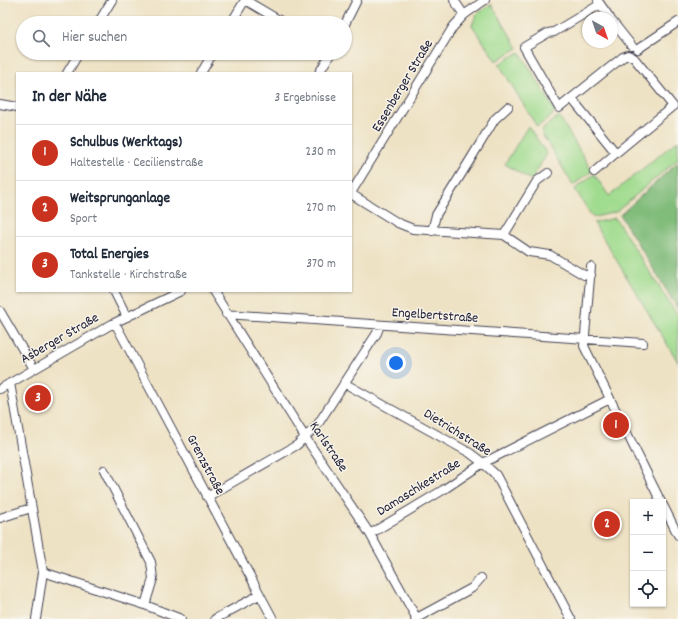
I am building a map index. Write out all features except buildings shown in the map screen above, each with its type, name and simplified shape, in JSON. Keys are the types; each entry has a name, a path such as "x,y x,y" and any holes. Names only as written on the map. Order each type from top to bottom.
{"street":[{"path":"102,16 112,0"},
{"path":"235,16 244,0 272,16"},
{"path":"349,16 357,0"},
{"path":"454,0 464,16"},
{"name":"Essenberger Straße","path":"352,191 453,27 464,16 485,0"},
{"path":"594,172 676,104 631,57 623,57 559,108 524,47 548,33 554,32 599,3 606,12"},
{"path":"631,57 635,47 678,22"},
{"path":"618,28 635,47"},
{"path":"68,72 75,60"},
{"path":"202,72 209,60"},
{"path":"320,72 327,60"},
{"path":"572,99 616,153"},
{"path":"0,104 16,107"},
{"path":"432,231 436,215 495,119 508,107"},
{"path":"504,235 537,182 548,173"},
{"path":"352,194 398,223 413,229 504,235 529,252 550,255 584,275 591,271 584,346 660,499"},
{"path":"115,292 127,316"},
{"path":"113,324 179,292"},
{"name":"Karlstraße","path":"214,292 226,314 305,437 370,534 416,619"},
{"path":"0,311 34,369"},
{"name":"Engelbertstraße","path":"226,314 643,343"},
{"name":"Asberger Straße","path":"0,389 113,324"},
{"name":"Grenzstraße","path":"113,324 273,619"},
{"path":"207,497 297,444 316,427 377,333 380,325"},
{"path":"10,383 30,508 43,572 36,619"},
{"name":"Dietrichstraße","path":"344,383 470,453 496,475 571,619"},
{"name":"Damaschkestraße","path":"370,534 443,490 483,463 610,399"},
{"path":"104,470 151,562 153,579 145,605"},
{"path":"0,518 30,508"},
{"path":"666,511 678,535"},
{"path":"43,572 145,605 181,619"},
{"path":"416,619 472,588 481,578"},
{"path":"215,619 259,594"}],"green space":[{"path":"491,4 518,48 496,61 472,25 477,14"},
{"path":"520,52 555,110 552,116 537,127 499,64"},
{"path":"559,116 592,171 573,185 542,134 542,130"},
{"path":"528,126 547,154 531,180 505,164"},
{"path":"678,140 678,159 616,212 595,217 591,215 575,189 594,174 609,196"},
{"path":"678,162 678,309 620,215"},
{"path":"615,218 678,316 678,362 594,223"}],"place":[{"name":"Total Energies","path":"38,398"},
{"name":"Schulbus (Werktags)","path":"616,425"},
{"name":"Weitsprunganlage","path":"607,524"}]}
